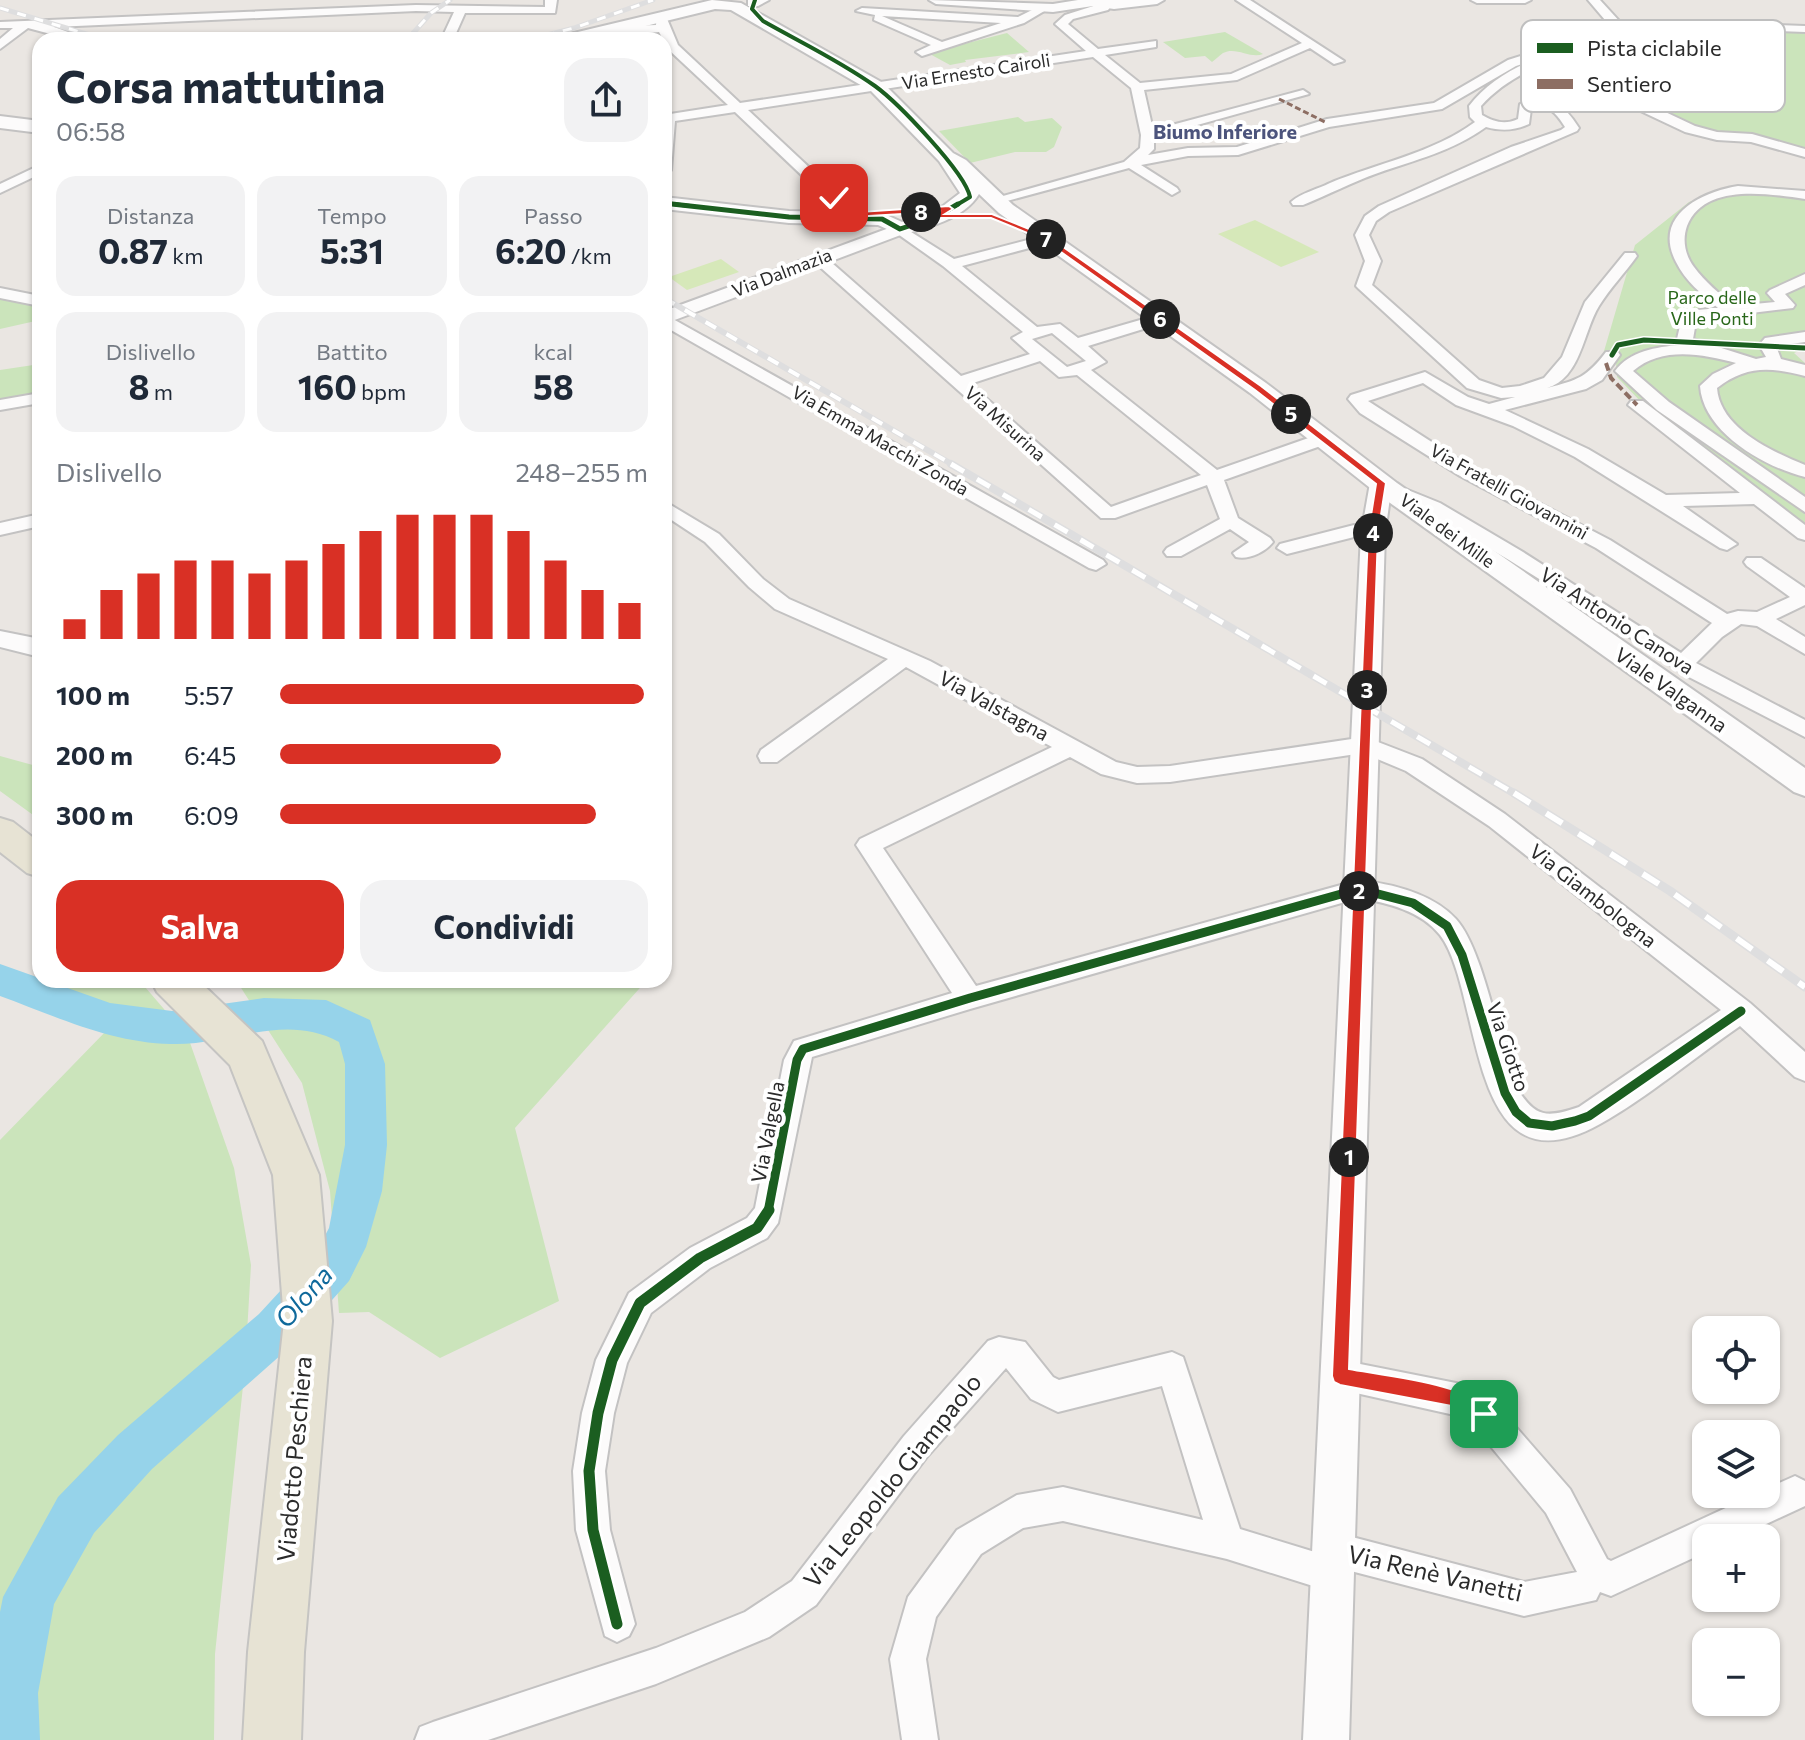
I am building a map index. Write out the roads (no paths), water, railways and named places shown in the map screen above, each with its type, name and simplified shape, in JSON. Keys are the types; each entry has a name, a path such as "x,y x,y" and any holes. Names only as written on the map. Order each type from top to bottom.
{"main road":[{"path":"616,32 663,22 713,2"},
{"path":"610,32 713,2 752,3 763,21 877,87 998,207"},
{"path":"4,124 32,126"},
{"path":"809,218 867,216 887,220 900,229 964,203 998,207"},
{"path":"672,204 809,218 977,214 998,207"},
{"name":"Viale dei Mille","path":"998,207 1160,319 1538,596"},
{"name":"Viale Valganna","path":"1538,596 1805,784"},
{"path":"0,832 32,857"},
{"name":"Viadotto Peschiera","path":"179,988 247,1054 296,1175 308,1321 276,1652 272,1740"}],"street":[{"path":"0,25 125,16 416,8 551,11 551,0"},
{"path":"936,0 1042,8 1067,8 1093,2 1157,0"},
{"path":"1242,0 1338,61"},
{"path":"1477,0 1525,0"},
{"path":"1594,0 1612,20"},
{"path":"1104,2 1104,8 1069,17 1061,24 1137,87 1148,142"},
{"path":"922,52 1020,21 1042,8"},
{"path":"451,32 461,9"},
{"path":"942,46 862,11 1020,21"},
{"path":"663,22 667,32"},
{"path":"29,24 57,32"},
{"path":"0,45 29,24"},
{"path":"1785,28 1805,29"},
{"path":"672,44 735,109 839,203 843,211 834,216"},
{"name":"Via Ernesto Cairoli","path":"672,118 1152,44"},
{"path":"1137,87 1245,84 1313,46"},
{"path":"998,207 1172,154 1238,151 1327,123 1437,106 1521,60"},
{"path":"1521,68 1506,82 1483,95 1475,106 1476,117 1504,126 1524,121 1525,112"},
{"path":"1245,84 1275,100"},
{"path":"1132,166 1148,142 1275,100 1303,94"},
{"path":"1561,112 1572,128 1384,209 1370,219 1362,235 1373,261 1364,286 1408,323 1452,369 1473,384 1501,393 1522,391 1550,382 1570,358 1583,320 1593,302 1630,256"},
{"path":"1654,112 1690,129 1717,136 1767,141 1805,153"},
{"path":"1298,202 1374,170 1406,162 1469,133 1484,122"},
{"path":"1132,166 1172,191"},
{"path":"0,189 32,173"},
{"path":"1729,310 1683,262 1677,246 1678,229 1688,211 1695,202 1734,192 1771,191 1805,195"},
{"path":"900,229 1034,333"},
{"name":"Via Dalmazia","path":"672,315 900,229"},
{"path":"950,265 1047,239"},
{"name":"Via Misurina","path":"819,259 1108,514 1323,439"},
{"path":"1805,279 1775,293 1787,305 1805,315"},
{"path":"0,293 32,299"},
{"path":"1694,349 1685,339 1688,320 1698,315 1787,305"},
{"path":"1076,344 1160,319"},
{"name":"Via Emma Macchi Zonda","path":"672,323 1096,564"},
{"path":"1054,327 1076,344 1098,362 1065,373 1020,338 1054,327"},
{"path":"1805,337 1771,341 1767,345 1774,357 1719,376 1708,386 1706,395 1713,412 1734,432 1805,472"},
{"path":"1805,371 1694,349 1653,355 1628,364 1623,371 1676,415 1805,506"},
{"path":"959,382 1043,355"},
{"path":"1488,409 1580,385 1596,376 1612,355"},
{"path":"1079,368 1213,476 1230,521 1263,542 1243,553"},
{"name":"Via Fratelli Giovannini","path":"1488,409 1462,401 1425,377 1361,395 1357,399 1358,404 1466,472 1603,544 1725,622"},
{"path":"0,405 32,399"},
{"path":"1637,405 1805,534"},
{"path":"1488,409 1529,426 1664,501 1727,544"},
{"name":"Via Renè Vanetti","path":"1326,1740 1373,534 1384,486"},
{"name":"Via Antonio Canova","path":"1384,486 1433,507 1615,617 1682,664 1805,729"},
{"path":"1664,501 1757,498"},
{"name":"Via Valstagna","path":"672,512 712,538 756,583 782,604 923,666 1109,768 1137,775 1170,774 1365,745"},
{"path":"1174,552 1230,521"},
{"path":"0,529 32,522"},
{"path":"1287,548 1354,531 1373,534"},
{"path":"1754,562 1798,593 1801,599 1760,619"},
{"path":"1682,664 1725,622 1743,615 1760,619 1805,647"},
{"path":"0,639 32,646"},
{"path":"769,756 903,658"},
{"name":"Via Giambologna","path":"1365,745 1414,765 1497,820 1741,1011 1805,1069"},
{"path":"970,998 868,845 1069,748"},
{"name":"Via Valgella","path":"617,1624 593,1530 589,1471 598,1413 612,1360 640,1303 700,1258 757,1228 768,1213 797,1060 803,1049 970,998 1359,889"},
{"name":"Via Giotto","path":"1359,889 1383,892 1435,914 1455,937 1494,1062 1513,1110 1529,1123 1560,1127 1589,1116 1741,1011"},
{"name":"Via Leopoldo Giampaolo","path":"433,1740 656,1666 728,1639 769,1617 804,1593 915,1447 999,1352 1014,1353 1042,1388 1058,1396 1172,1368 1227,1542"},
{"path":"1340,1376 1466,1401 1484,1414 1558,1501 1595,1571 1611,1579 1795,1493"},
{"path":"920,1740 908,1659 920,1609 969,1542 1017,1512 1063,1504 1227,1542 1333,1562"},
{"name":"Via Renè Vanetti","path":"1333,1562 1524,1599 1584,1588"}],"waterway":[{"name":"Olona","path":"0,980 110,1019 172,1028 264,1014 326,1016 356,1032 365,1064 366,1145 360,1191 350,1232 333,1266 275,1330 135,1452 76,1515 29,1597 11,1693 12,1740"}],"railway":[{"path":"414,32 431,13 450,0"},
{"path":"559,32 653,0"},
{"path":"0,8 80,32"},
{"path":"672,303 955,466"},
{"path":"951,464 1517,795"},
{"path":"1514,793 1670,891 1805,987"}],"district":[{"name":"Biumo Inferiore","path":"1225,132"}],"park label":[{"name":"Parco delle Ville Ponti","path":"1712,308"}]}
